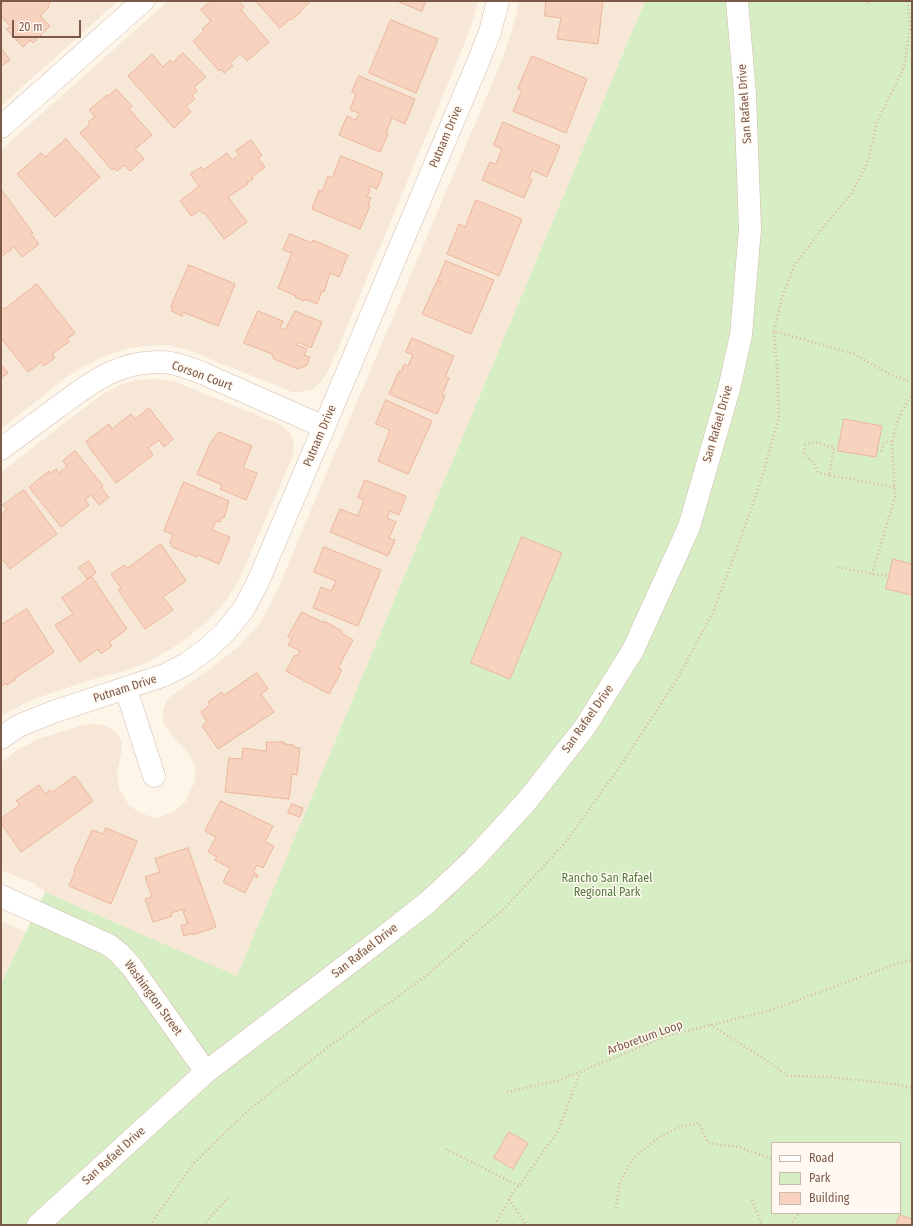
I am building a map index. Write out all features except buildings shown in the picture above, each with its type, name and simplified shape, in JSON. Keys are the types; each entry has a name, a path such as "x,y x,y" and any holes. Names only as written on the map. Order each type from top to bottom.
{"street":[{"path":"1,127 143,1"},
{"name":"Putnam Drive","path":"1,738 18,726 53,712 166,675 207,650 225,632 243,610 257,584 476,67 490,32 498,1"},
{"name":"San Rafael Drive","path":"38,1225 206,1072 428,902 472,860 526,802 585,727 633,650 690,527 729,389 741,335 750,229 745,94 737,1"},
{"name":"Corson Court","path":"1,448 108,372 126,366 147,362 163,362 182,366 202,373 324,427"},
{"path":"126,689 154,776"},
{"name":"Washington Street","path":"1,896 109,945 119,953 131,966 206,1072"}],"path":[{"path":"908,1 910,28 904,67 877,122 868,161 852,193 824,226 794,266 782,298 774,332 854,354 891,375 912,382"},
{"path":"872,574 895,497 892,442 898,419 912,393"},
{"path":"829,475 834,448 828,447 819,442 811,442 805,446 804,454 814,463 818,472 829,475 894,487"},
{"path":"877,450 881,451 884,442 892,442"},
{"path":"838,567 889,576"},
{"name":"Arboretum Loop","path":"508,1092 560,1080 667,1036 770,1010 896,964 912,960"},
{"path":"710,1025 760,1056 788,1076 831,1077 894,1084 912,1088"},
{"path":"495,1225 513,1192 519,1186 558,1131 580,1072"},
{"path":"616,1208 620,1182 633,1158 661,1136 680,1128 699,1123 708,1143 739,1147 771,1159"},
{"path":"446,1149 519,1186"},
{"path":"203,1225 229,1197"},
{"path":"509,1200 526,1225"},
{"path":"752,1200 762,1225"},
{"path":"790,1225 798,1214"}],"shaded area":[{"path":"1,1 118,1 1,106"},
{"path":"168,1 478,1 464,45 328,372 319,384 311,390 292,392 185,349 167,345 128,348 105,356 79,369 1,429 1,150"},
{"path":"519,1 645,1 237,977 45,892 33,883 1,870 1,763 17,750 38,739 84,725 97,724 107,726 117,733 122,741 122,750 117,772 119,789 129,805 140,813 155,818 172,813 186,801 195,781 195,767 188,752 172,736 163,722 163,711 166,701 239,646 260,623 275,595 502,60"},
{"path":"156,379 176,382 279,424 290,433 294,444 293,456 238,582 225,602 209,619 190,636 171,649 148,662 126,671 97,678 31,700 1,716 1,472 101,395 118,386 136,380"},
{"path":"1,921 26,932 1,984"}],"green space":[{"name":"Rancho San Rafael Regional Park","path":"645,1 912,1 912,1225 1,1225 1,984 45,892 237,976"}]}
